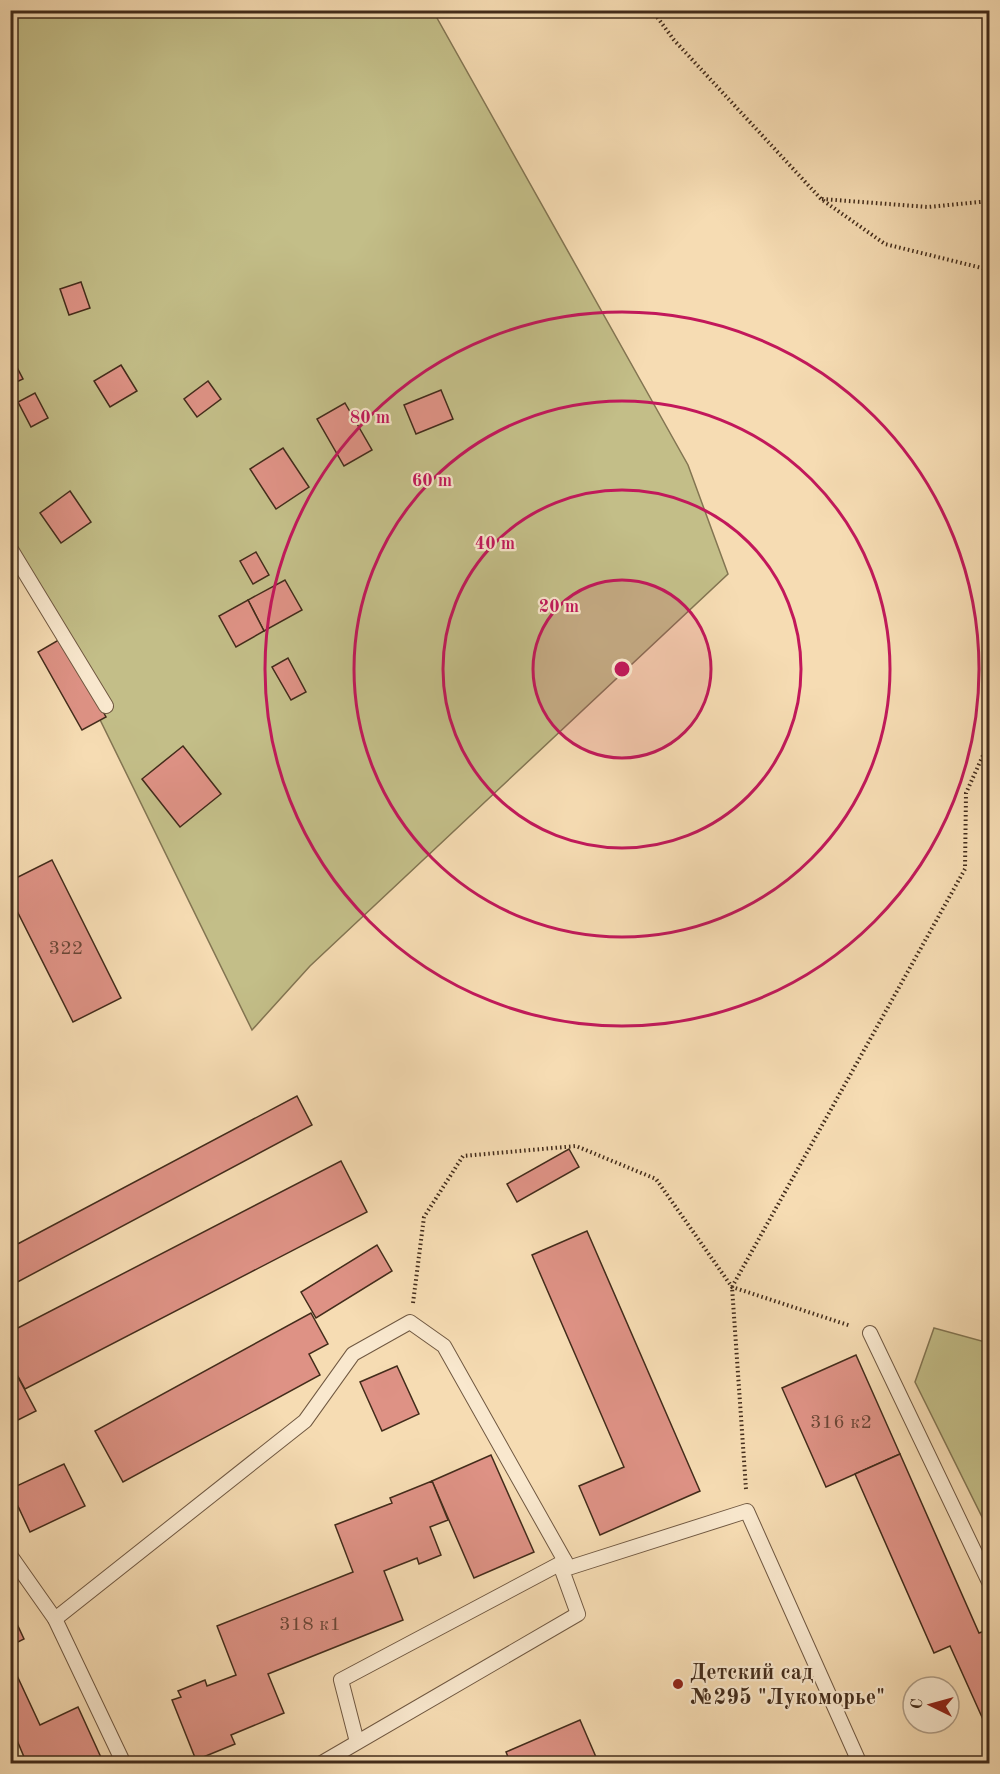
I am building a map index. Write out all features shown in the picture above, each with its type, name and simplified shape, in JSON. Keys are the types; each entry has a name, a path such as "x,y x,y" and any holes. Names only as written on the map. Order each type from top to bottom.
{"lane":[{"path":"10,548 106,706"},
{"path":"55,1619 305,1421 353,1354 410,1322 444,1346 563,1565 578,1614 320,1764"},
{"path":"870,1333 990,1584"},
{"path":"357,1742 342,1680 563,1565 747,1511 860,1764"},
{"path":"10,1555 55,1619 124,1764"}],"path":[{"path":"652,10 674,40 821,199 885,244 990,270"},
{"path":"821,199 928,207 990,201"},
{"path":"732,1287 965,869 966,793 990,740"},
{"path":"410,1322 424,1217 463,1156 576,1146 656,1179 732,1287 747,1511"},
{"path":"732,1287 870,1333"}],"shaded area":[{"path":"11,11 433,11 688,465 728,574 310,966 252,1030 11,538"},
{"path":"934,1328 989,1343 989,1531 915,1382"}],"building":[{"path":"81,282 90,308 69,315 60,289"},
{"path":"10,354 23,379 10,385"},
{"path":"121,365 137,391 110,407 94,381"},
{"path":"208,381 221,399 197,417 184,399"},
{"path":"441,390 453,419 416,434 404,405"},
{"path":"35,393 48,418 31,427 18,402"},
{"path":"345,403 372,450 344,466 317,419"},
{"path":"283,448 309,487 276,509 250,469"},
{"path":"70,491 91,522 61,543 40,513"},
{"path":"256,552 269,575 253,584 240,561"},
{"path":"285,580 302,610 264,631 248,600"},
{"path":"248,600 264,631 236,647 219,616"},
{"path":"62,638 106,717 82,730 38,652"},
{"path":"288,658 306,692 291,700 272,667"},
{"path":"183,746 221,794 180,827 142,779"},
{"path":"52,860 121,998 73,1022 10,897 10,881"},
{"path":"297,1096 312,1125 10,1286 10,1248"},
{"path":"569,1149 579,1167 517,1202 507,1184"},
{"path":"341,1161 367,1212 25,1389 10,1362 10,1332"},
{"path":"587,1231 700,1491 600,1535 579,1486 624,1467 532,1255"},
{"path":"377,1245 392,1271 316,1318 301,1292"},
{"path":"311,1313 328,1344 309,1354 320,1375 123,1482 95,1431"},
{"path":"856,1355 900,1454 826,1487 782,1388"},
{"path":"10,1362 36,1411 10,1424"},
{"path":"397,1366 419,1414 382,1431 360,1382"},
{"path":"900,1454 979,1633 990,1629 990,1735 950,1646 934,1653 855,1474"},
{"path":"491,1455 534,1552 474,1578 432,1481"},
{"path":"64,1464 85,1506 30,1532 10,1489"},
{"path":"432,1481 448,1520 430,1527 441,1555 419,1564 417,1558 384,1571 403,1620 268,1674 284,1713 231,1735 235,1744 196,1760 172,1700 181,1697 178,1691 205,1680 207,1686 236,1675 217,1626 353,1572 335,1525 392,1503 390,1498"},
{"path":"10,1609 24,1639 10,1646"},
{"path":"13,1667 40,1725 78,1707 104,1764 27,1764 16,1738 10,1740 10,1668"},
{"path":"580,1720 599,1764 511,1764 506,1752"}],"place":[{"name":"Детский сад №295 \"Лукоморье\"","path":"678,1684"}]}
